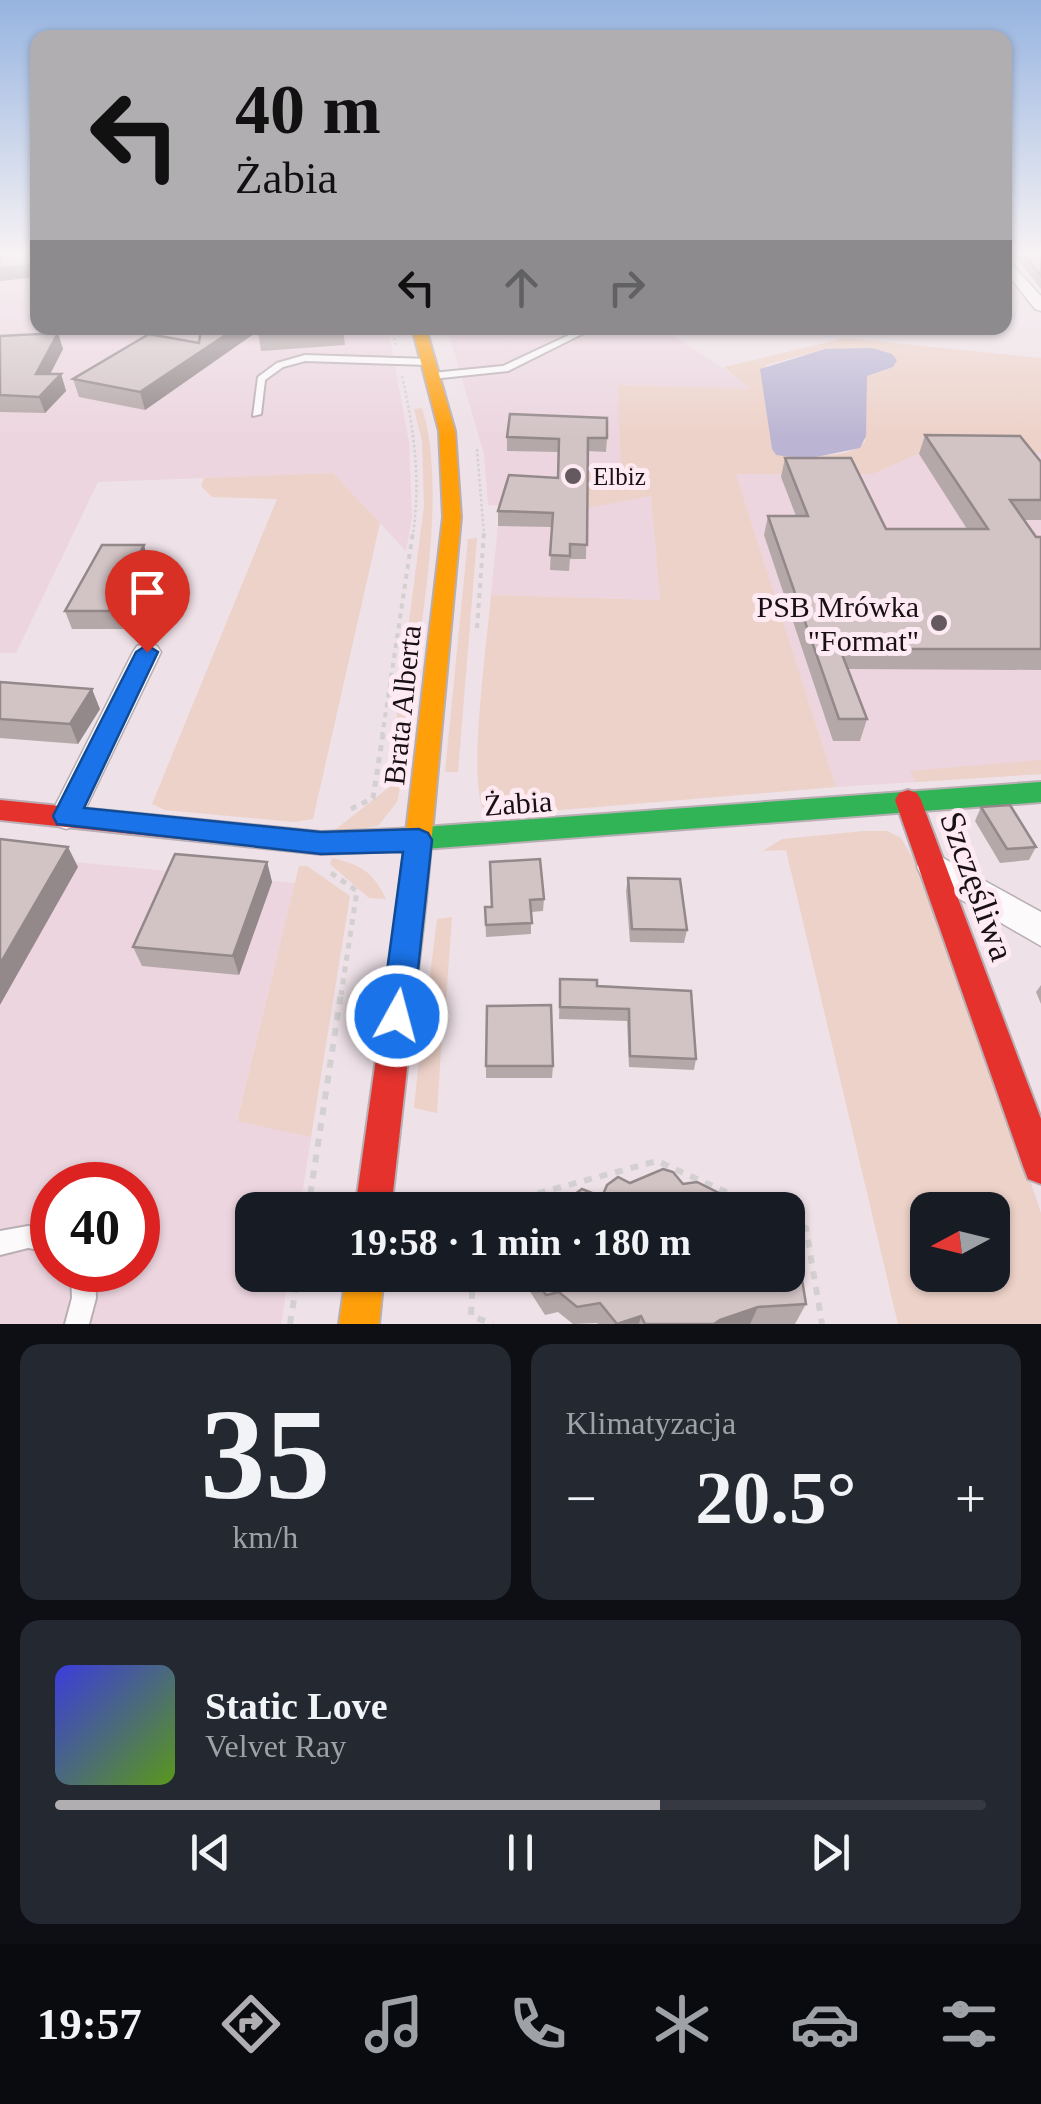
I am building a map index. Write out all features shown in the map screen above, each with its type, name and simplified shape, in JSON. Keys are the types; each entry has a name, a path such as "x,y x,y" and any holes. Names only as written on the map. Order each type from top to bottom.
{"street":[{"name":"Brata Alberta","path":"375,1192 419,840 452,517 448,440 421,335"},
{"path":"66,816 147,652"},
{"name":"Żabia","path":"0,810 321,843 419,840 1041,792"},
{"name":"Szczęśliwa","path":"908,800 1041,1166"},
{"path":"934,867 1041,930"},
{"path":"359,1324 363,1292"}],"lane":[{"path":"256,414 262,379 280,365 314,358 399,361 430,369 504,369 575,335"},
{"path":"0,1243 30,1237"},
{"path":"77,1324 84,1292"}],"path":[{"path":"393,335 416,441 417,509 397,646"},
{"path":"477,628 484,534 483,486"},
{"path":"311,1192 343,983"},
{"path":"541,1192 657,1160 727,1192"},
{"path":"805,1228 822,1324"},
{"path":"290,1324 295,1292"},
{"path":"472,1292 471,1316 493,1324"}],"shaded area":[{"path":"0,314 30,314 30,335 389,335 409,442 412,517 406,551 333,473 98,482 16,653 0,653"},
{"path":"449,335 673,335 751,389 621,465 587,507 651,495 660,600 491,595 500,506 488,505 484,454"},
{"path":"845,338 1041,358 1041,453 920,453 873,474 736,474 836,787 501,815 484,810 477,771 491,595 660,600 651,496 587,508 587,464 621,464 618,385 750,389 724,367","holes":["825,349 893,367 867,376 865,442 856,449 833,455 772,449 766,365"]},
{"path":"872,348 892,354 897,360 893,367 867,376 866,436 860,448 806,459 776,455 760,369 825,349"},
{"path":"422,408 430,446 431,536 420,635 398,768 390,768 424,506 422,441 414,409"},
{"path":"920,453 1041,453 1041,774 836,787 736,474 873,474"},
{"path":"333,473 380,523 313,819 294,822 165,810 152,804 277,499 212,497 201,486 204,478"},
{"path":"477,538 458,772 445,772 468,539"},
{"path":"1041,760 1041,774 916,782 910,771"},
{"path":"401,784 397,802 378,826 331,833 392,785"},
{"path":"887,831 901,838 934,893 1041,1213 1041,1324 898,1324 786,850 763,851 782,839"},
{"path":"0,855 295,883 237,1120 311,1137 303,1192 235,1192 235,1292 286,1292 281,1324 0,1324"},
{"path":"332,858 365,871 386,899 369,898 330,864"},
{"path":"299,866 307,866 350,896 311,1137 237,1121"},
{"path":"452,917 446,1001 427,1002 437,919"},
{"path":"443,1019 437,1113 414,1108 423,1021"}],"building":[{"path":"57,335 36,374 61,374 39,397 0,395 0,336"},
{"path":"147,335 199,343 200,335 226,335 140,392 73,379"},
{"path":"510,414 607,418 607,438 588,438 587,545 570,544 570,556 550,555 553,513 498,511 509,475 558,478 559,439 507,437"},
{"path":"925,435 1020,436 1041,462 1041,500 1010,500 1036,537 1041,537 1041,649 840,649 867,719 839,719 768,516 808,516 785,458 851,458 886,529 988,529"},
{"path":"102,545 144,545 129,575 157,574 140,611 65,611"},
{"path":"0,682 92,689 70,724 0,719"},
{"path":"1010,805 1036,847 1007,849 981,807"},
{"path":"0,839 68,847 0,964"},
{"path":"175,854 267,862 233,956 133,947"},
{"path":"540,859 544,899 530,900 532,923 486,925 485,907 492,907 490,862"},
{"path":"628,878 680,879 687,930 632,929"},
{"path":"560,979 597,980 597,986 691,991 696,1059 630,1056 629,1009 560,1007"},
{"path":"551,1005 553,1066 486,1066 487,1006"},
{"path":"663,1169 673,1172 683,1184 697,1182 717,1192 604,1192 618,1177 630,1183"},
{"path":"559,1292 804,1292 806,1304 758,1307 714,1324 645,1324 641,1316 617,1324 600,1303 577,1307"}],"traffic: fast":[{"path":"397,840 1041,792"}],"traffic: slow":[{"path":"412,900 452,517 447,431 421,335"},
{"path":"359,1324 363,1292"}],"traffic: jam":[{"path":"908,800 1041,1166"},
{"path":"0,810 321,843 397,840"},
{"path":"375,1192 412,900"}],"place":[{"name":"Elbiz","path":"573,476"},
{"name":"PSB Mrówka \"Format\"","path":"939,623"}],"route":[{"path":"147,652 66,816 321,843 419,840 397,1016"}]}
